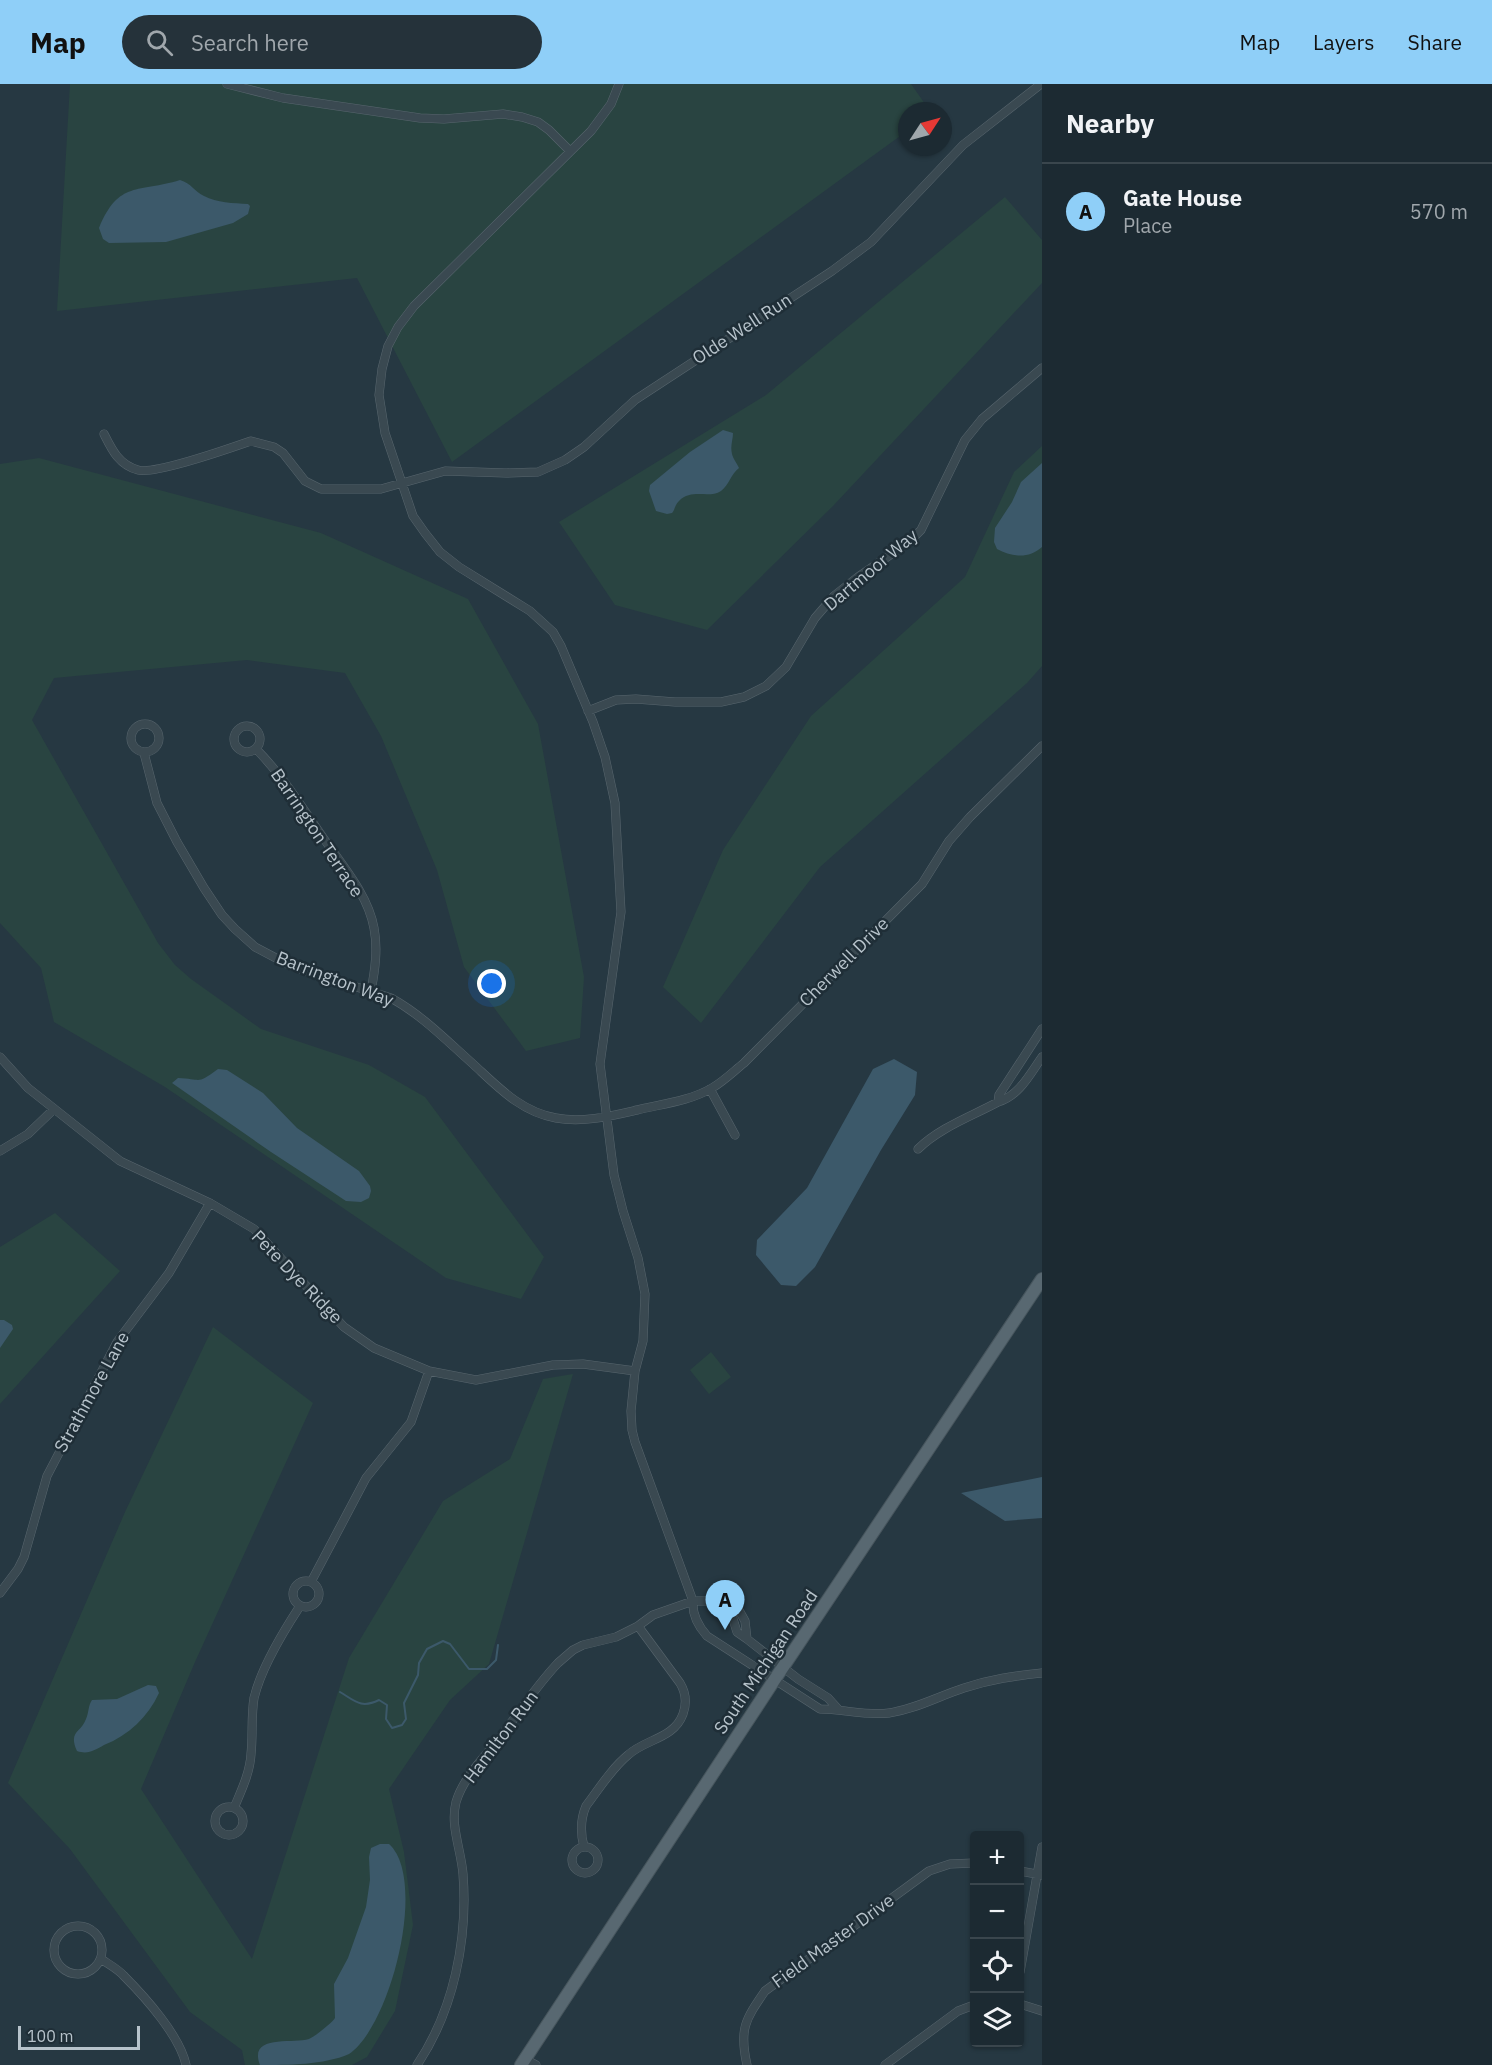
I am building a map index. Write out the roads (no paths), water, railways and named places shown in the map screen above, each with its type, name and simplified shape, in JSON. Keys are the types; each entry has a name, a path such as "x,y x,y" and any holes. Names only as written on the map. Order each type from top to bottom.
{"main road":[{"name":"South Michigan Road","path":"527,2063 775,1679 1042,1279"}],"street":[{"path":"227,84 283,98 420,118 444,119 503,114 522,117 538,122 570,151"},
{"path":"619,84 611,104 591,131 414,306 398,327 388,346 379,395 385,434 413,516 441,552 459,567 530,611 553,632 561,646 605,757 615,803 621,912 600,1064 614,1175 622,1211 644,1279 643,1341 635,1371 631,1412 635,1442 693,1601 692,1606 697,1620 707,1636 820,1709 871,1714 889,1713 910,1709 963,1688 1000,1677 1042,1673"},
{"name":"Olde Well Run","path":"104,434 118,459 127,466 145,472 251,441 274,447 283,453 305,482 321,489 381,489 445,471 538,472 565,460 584,447 635,400 832,271 872,242 963,145 1041,84"},
{"name":"Dartmoor Way","path":"588,711 616,700 721,702 744,697 766,686 786,667 815,618 834,597 858,577 909,543 921,530 965,441 982,420 1042,368"},
{"name":"Cherwell Drive","path":"605,1117 680,1100 710,1089 744,1063 922,884 949,841 1042,746"},
{"name":"Barrington Terrace","path":"256,749 273,766 293,793 342,864 369,912 374,926 376,946 371,991"},
{"name":"Barrington Way","path":"144,753 157,803 204,888 222,915 255,947 291,966 391,998 405,1006 449,1042 501,1090 524,1107 556,1118 605,1117"},
{"path":"998,1102 999,1095 1042,1029"},
{"name":"Pete Dye Ridge","path":"0,1057 28,1088 120,1161 210,1203 254,1229 344,1327 374,1348 429,1371 476,1380 553,1365 583,1364 635,1371"},
{"path":"918,1149 927,1140 998,1102 1006,1100 1017,1091 1042,1057"},
{"path":"710,1089 735,1135"},
{"path":"0,1151 28,1134 54,1109"},
{"name":"Strathmore Lane","path":"0,1593 24,1557 47,1476 117,1342 161,1285 210,1203"},
{"path":"311,1582 366,1478 411,1422 429,1371"},
{"path":"302,1581 311,1582 318,1592 317,1600 308,1607 300,1606 292,1595 295,1586 302,1581"},
{"path":"693,1601 703,1600 729,1606 740,1612 745,1621 747,1639 783,1668 828,1698 838,1709"},
{"name":"Hamilton Run","path":"417,2065 428,2049 437,2028 453,1984 461,1948 464,1892 454,1827 458,1795 471,1774 558,1663 583,1645 616,1637 653,1615 693,1601"},
{"path":"234,1808 251,1757 257,1688 286,1627 300,1606"},
{"path":"584,1847 580,1833 582,1815 586,1806 622,1759 639,1746 667,1734 680,1722 684,1711 685,1692 638,1626"},
{"path":"1024,1952 1042,1847"},
{"name":"Field Master Drive","path":"747,2065 742,2042 748,2015 765,1991 929,1871 950,1864 970,1863"},
{"path":"1024,1872 1039,1875"},
{"path":"84,1927 92,1930 101,1943 101,1959 91,1971 84,1974 69,1972 63,1968 55,1955 57,1940 68,1929 84,1927"},
{"path":"101,1959 123,1974 173,2033 181,2046 186,2065"},
{"path":"1024,2005 1042,2012"},
{"path":"885,2065 958,2011 970,2007"}],"water":[{"path":"180,180 214,200 248,204 250,206 248,214 233,223 166,242 109,243 103,239 99,228 106,213 122,195 141,188"},
{"path":"723,430 733,433 731,451 739,468 724,489 711,494 684,497 672,513 656,511 649,491 650,485 690,452"},
{"path":"1042,463 1042,547 1032,554 1020,556 997,549 994,542 995,528 1012,502 1021,482"},
{"path":"894,1059 917,1072 915,1095 815,1267 796,1286 781,1285 756,1255 757,1240 807,1188 873,1069"},
{"path":"218,1069 227,1070 263,1093 297,1128 359,1171 370,1186 369,1198 361,1202 346,1201 172,1083 178,1078 202,1079"},
{"path":"0,1320 12,1325 13,1329 0,1348"},
{"path":"1042,1477 1042,1518 1005,1521 961,1493"},
{"path":"148,1685 156,1686 159,1693 155,1702 137,1724 122,1736 94,1750 77,1751 75,1736 84,1724 92,1700 117,1699"},
{"path":"380,1844 389,1844 400,1862 405,1888 405,1918 390,1984 378,2014 364,2038 349,2054 317,2062 260,2065 258,2055 260,2049 266,2044 309,2039 335,2018 334,1984 348,1958 366,1907 371,1848"}],"waterway":[{"path":"340,1692 358,1703 367,1704 379,1700 387,1705 386,1719 392,1728 402,1725 406,1719 404,1703 418,1675 419,1663 427,1649 443,1641 450,1644 469,1669 487,1669 496,1660 498,1645"}],"place":[{"name":"Gate House","path":"725,1630"}]}
